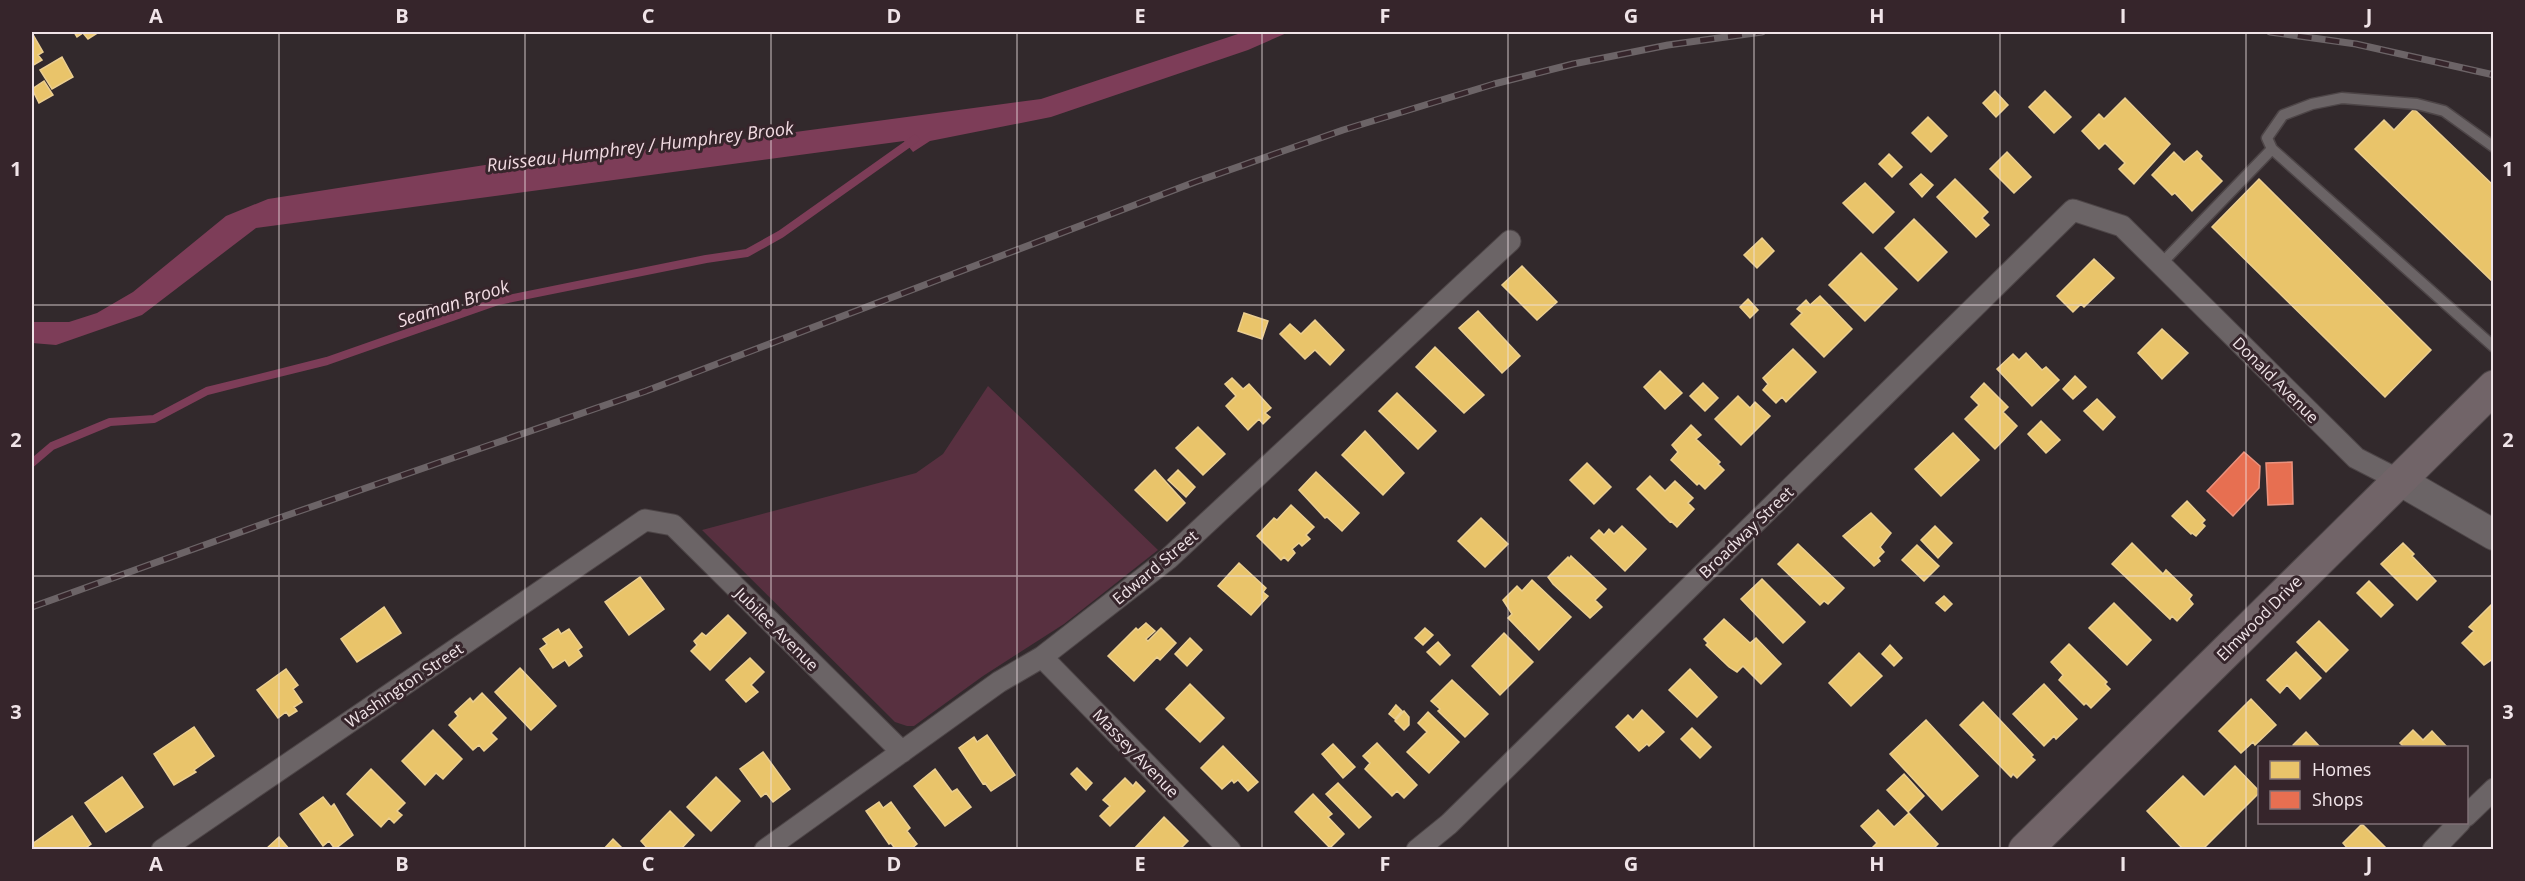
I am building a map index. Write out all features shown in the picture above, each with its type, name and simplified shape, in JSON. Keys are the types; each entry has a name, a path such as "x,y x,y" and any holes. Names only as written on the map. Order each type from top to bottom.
{"main road":[{"name":"Elmwood Drive","path":"2025,849 2493,387"}],"street":[{"name":"Donald Avenue","path":"2073,210 2122,226 2356,458 2399,480 2493,535"},
{"name":"Broadway Street","path":"1417,849 1449,824 2073,210"},
{"name":"Edward Street","path":"765,849 999,682 1042,657 1168,559 1510,241"},
{"name":"Jubilee Avenue","path":"645,519 673,525 902,752"},
{"name":"Washington Street","path":"162,849 645,519"},
{"name":"Massey Avenue","path":"1042,657 1230,849"},
{"path":"2468,814 2493,789"},
{"path":"2433,849 2458,824"}],"lane":[{"path":"2493,147 2444,111 2417,104 2342,98 2312,104 2283,115 2267,138 2272,149 2493,347"},
{"path":"2160,265 2272,149"}],"shaded area":[{"path":"1244,32 1289,32 1248,50 1051,117 930,141 913,152 904,141 256,228 142,315 56,345 32,343 32,322 69,322 97,313 133,292 226,216 268,199 485,165 713,143 1041,99"},
{"path":"988,386 1158,550 1064,624 983,676 914,726 907,726 895,722 702,530 916,473 943,454"}],"building: Homes":[{"path":"74,32 99,32 88,39 83,33 77,37"},
{"path":"32,33 43,52 38,55 42,60 32,66"},
{"path":"62,57 73,77 52,89 40,70"},
{"path":"44,81 53,95 39,103 32,89"},
{"path":"1995,91 2008,105 1996,117 1983,103"},
{"path":"2045,91 2071,117 2054,133 2029,107"},
{"path":"2125,98 2170,144 2134,184 2119,169 2125,163 2105,143 2099,149 2082,131 2099,114 2104,119"},
{"path":"2414,109 2494,186 2494,283 2355,149 2384,120 2394,130"},
{"path":"1928,117 1947,136 1931,152 1912,133"},
{"path":"2197,151 2202,156 2200,159 2222,181 2192,211 2175,193 2172,195 2152,175 2174,152 2184,162"},
{"path":"2007,152 2031,177 2014,193 1990,169"},
{"path":"1889,154 1902,167 1892,177 1879,164"},
{"path":"1921,174 1933,185 1922,197 1910,184"},
{"path":"1955,179 1988,212 1982,218 1989,225 1976,237 1937,197"},
{"path":"2259,179 2431,350 2385,397 2212,227"},
{"path":"1865,183 1894,212 1873,233 1843,203"},
{"path":"1914,219 1947,252 1918,281 1885,248"},
{"path":"1762,238 1774,251 1757,268 1744,255"},
{"path":"1861,253 1897,289 1865,321 1829,285"},
{"path":"2094,259 2114,278 2084,307 2081,304 2073,312 2057,296"},
{"path":"1522,266 1557,302 1537,320 1502,285"},
{"path":"1820,296 1852,329 1824,357 1791,324 1802,313 1797,309 1806,300 1810,305"},
{"path":"1748,299 1758,310 1750,318 1740,307"},
{"path":"1478,311 1520,356 1502,373 1459,328"},
{"path":"1244,313 1268,321 1262,339 1238,331"},
{"path":"1315,320 1344,350 1330,365 1315,350 1305,359 1280,334 1290,324 1301,334"},
{"path":"2162,329 2188,353 2162,379 2138,353"},
{"path":"1435,347 1484,395 1464,413 1416,367"},
{"path":"1793,349 1816,372 1786,402 1782,397 1776,403 1763,390 1768,384 1763,378"},
{"path":"2026,353 2042,370 2046,367 2059,380 2032,406 1997,369 2013,354 2019,360"},
{"path":"1660,371 1682,393 1665,409 1644,387"},
{"path":"2075,376 2086,387 2073,399 2063,389"},
{"path":"1232,378 1243,389 1249,384 1271,408 1265,413 1270,417 1263,424 1259,419 1248,430 1226,406 1236,396 1225,384"},
{"path":"1703,383 1718,398 1705,411 1690,396"},
{"path":"1984,383 2008,407 2003,412 2017,426 1995,449 1965,419 1979,405 1971,397"},
{"path":"1397,393 1436,431 1418,449 1379,411"},
{"path":"1738,396 1750,408 1755,402 1770,416 1741,445 1715,419"},
{"path":"2097,399 2115,417 2103,430 2084,411"},
{"path":"2041,421 2060,440 2046,453 2028,434"},
{"path":"1691,425 1701,435 1696,439 1720,462 1718,464 1724,470 1705,489 1699,483 1697,485 1671,460 1678,452 1672,445"},
{"path":"1198,427 1225,454 1203,475 1176,448"},
{"path":"1365,431 1404,473 1383,495 1342,455"},
{"path":"1953,433 1979,460 1941,496 1915,469"},
{"path":"1587,463 1611,487 1594,504 1570,480"},
{"path":"1155,470 1185,503 1167,521 1135,490"},
{"path":"1178,470 1195,487 1186,497 1168,480"},
{"path":"1316,472 1359,513 1342,531 1327,517 1325,518 1299,490"},
{"path":"1650,476 1665,491 1675,481 1693,498 1688,503 1694,509 1677,527 1637,489"},
{"path":"2187,501 2205,520 2202,523 2205,526 2196,536 2172,516"},
{"path":"1291,505 1314,527 1306,535 1310,539 1302,546 1299,543 1292,549 1295,553 1288,561 1284,557 1281,560 1257,536 1274,518 1277,520"},
{"path":"1871,513 1891,533 1880,547 1884,552 1878,558 1880,561 1874,566 1843,536"},
{"path":"1481,518 1508,544 1485,567 1458,541"},
{"path":"1622,526 1646,549 1625,571 1591,538 1599,530 1604,535 1609,529 1614,534"},
{"path":"1935,526 1952,543 1938,558 1921,540"},
{"path":"2132,543 2163,574 2166,570 2192,595 2189,599 2193,604 2177,621 2172,616 2170,619 2112,564"},
{"path":"2403,543 2436,581 2417,600 2381,564"},
{"path":"1798,544 1844,588 1828,604 1824,601 1820,605 1778,564"},
{"path":"1917,545 1939,566 1924,581 1902,560"},
{"path":"1571,556 1606,589 1595,600 1602,607 1590,618 1548,577"},
{"path":"1239,563 1266,588 1263,592 1268,596 1251,615 1218,586"},
{"path":"640,577 664,609 629,635 605,602"},
{"path":"1762,579 1805,622 1783,643 1741,599"},
{"path":"1532,580 1571,617 1539,650 1508,618 1512,614 1503,600 1517,586 1522,591"},
{"path":"2369,581 2393,605 2381,617 2357,593"},
{"path":"1944,596 1952,604 1945,611 1936,603"},
{"path":"2494,602 2494,658 2484,665 2462,643 2474,631 2469,627"},
{"path":"2114,603 2151,640 2127,665 2089,628"},
{"path":"384,607 401,633 357,662 341,639"},
{"path":"728,615 746,633 710,670 691,651 697,645 694,641 702,633 706,636"},
{"path":"1724,619 1750,643 1756,638 1781,664 1761,684 1743,666 1737,672 1729,667 1706,645 1708,643 1704,639"},
{"path":"2319,621 2348,650 2326,672 2297,642"},
{"path":"1146,623 1155,631 1146,639 1148,641 1161,628 1176,643 1160,660 1157,657 1134,681 1108,656 1136,628 1138,630"},
{"path":"1425,628 1433,635 1423,645 1415,638"},
{"path":"558,629 561,634 569,629 582,647 578,650 582,656 569,666 565,660 553,668 540,649 547,644 543,639"},
{"path":"1504,633 1533,662 1500,695 1472,666"},
{"path":"1190,638 1202,650 1187,666 1175,654"},
{"path":"1438,642 1450,655 1440,665 1427,652"},
{"path":"2069,644 2107,682 2105,684 2110,689 2091,708 2086,703 2084,705 2059,680 2063,675 2051,662"},
{"path":"1890,645 1902,658 1894,666 1882,654"},
{"path":"2296,652 2321,678 2300,699 2287,685 2280,693 2267,680"},
{"path":"1859,653 1882,676 1851,706 1829,683"},
{"path":"750,658 764,672 751,685 758,692 746,702 726,680"},
{"path":"520,668 556,706 531,730 495,692"},
{"path":"286,669 298,685 293,689 302,702 294,707 297,711 289,716 286,712 278,718 257,690"},
{"path":"1690,669 1717,697 1697,717 1669,690"},
{"path":"1452,680 1488,714 1465,737 1431,701"},
{"path":"1190,684 1224,718 1200,742 1166,709"},
{"path":"2044,684 2077,719 2056,739 2054,736 2044,746 2013,714"},
{"path":"482,693 506,718 491,733 497,739 484,751 479,745 473,750 449,725 458,716 455,712 470,698 473,702"},
{"path":"2251,699 2276,725 2255,745 2253,742 2241,753 2219,731"},
{"path":"1983,702 2033,755 2031,757 2035,760 2017,778 2013,774 2011,777 1960,725"},
{"path":"1396,705 1402,711 1395,719 1389,714"},
{"path":"1642,710 1664,732 1649,746 1647,744 1639,751 1616,727 1628,715 1633,720"},
{"path":"1404,711 1409,717 1409,725 1404,730 1395,721"},
{"path":"1428,712 1459,742 1429,773 1407,752 1427,732 1418,723"},
{"path":"1926,720 1978,776 1942,810 1890,754"},
{"path":"194,727 214,756 194,770 196,772 174,785 154,754"},
{"path":"1692,728 1711,747 1700,758 1681,739"},
{"path":"433,730 462,759 443,779 436,773 425,785 402,761"},
{"path":"2413,730 2423,740 2432,731 2446,746 2403,746 2400,743"},
{"path":"2306,732 2319,746 2294,746"},
{"path":"987,735 1015,775 991,791 985,783 983,784 959,748 974,737 977,742"},
{"path":"1377,743 1417,785 1404,798 1397,791 1392,796 1365,769 1370,763 1363,756"},
{"path":"1333,744 1355,767 1343,778 1322,754"},
{"path":"1223,746 1258,782 1248,791 1238,780 1234,783 1232,780 1222,789 1201,768"},
{"path":"763,752 790,789 773,802 766,793 761,797 740,769"},
{"path":"2235,766 2258,790 2258,794 2202,850 2184,850 2147,811 2183,776 2204,797"},
{"path":"1077,768 1092,783 1086,790 1071,774"},
{"path":"371,769 405,803 397,811 402,815 394,823 389,818 381,827 347,794"},
{"path":"935,769 952,792 957,789 971,807 945,826 914,786"},
{"path":"1904,774 1924,796 1908,812 1887,790"},
{"path":"122,777 143,807 106,832 85,803"},
{"path":"716,777 740,801 711,831 687,807"},
{"path":"1125,778 1133,786 1136,782 1145,791 1110,826 1100,816 1110,806 1103,800"},
{"path":"1338,783 1371,817 1359,828 1326,794"},
{"path":"1313,794 1332,814 1328,817 1344,834 1330,848 1295,812"},
{"path":"323,797 331,807 334,804 353,835 335,849 329,841 323,846 300,814"},
{"path":"879,802 883,808 891,802 910,828 907,831 917,844 910,850 896,850 891,843 889,844 866,811"},
{"path":"1878,810 1894,827 1909,813 1938,844 1932,850 1870,850 1877,843 1861,826"},
{"path":"670,811 694,835 680,850 649,850 641,841"},
{"path":"72,816 91,844 83,850 34,850 32,844"},
{"path":"1164,817 1188,841 1179,850 1133,850"},
{"path":"2362,824 2388,850 2349,850 2343,843"},
{"path":"279,837 290,850 265,850"},
{"path":"613,839 624,850 603,850"}],"building: Shops":[{"path":"2244,452 2260,466 2259,488 2233,516 2207,491"},
{"path":"2292,462 2293,504 2268,505 2266,463"}],"waterway":[{"name":"Seaman Brook","path":"32,463 52,446 110,422 154,419 207,391 327,361 498,301 706,259 747,253 781,234 915,139"}],"railway":[{"path":"32,607 285,516 646,391 1195,182 1343,130 1494,84 1573,64 1668,45 1762,32"},
{"path":"2270,32 2356,44 2494,75"}],"water label":[{"name":"Ruisseau Humphrey / Humphrey Brook","path":"640,146"}]}
